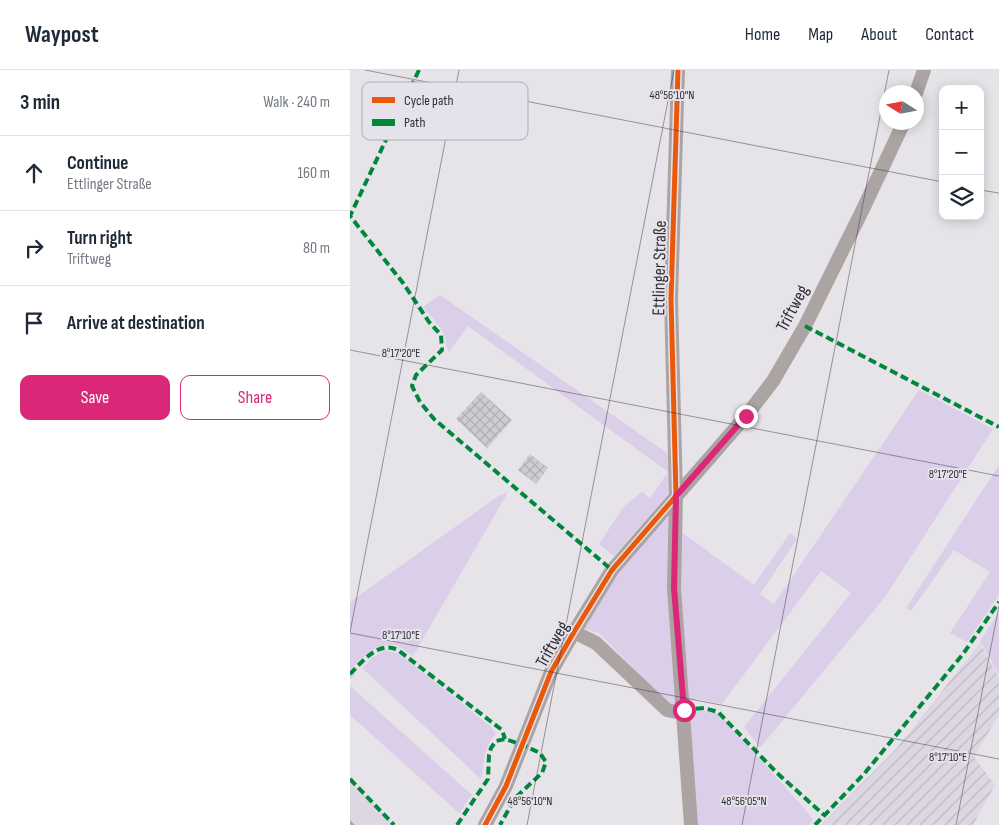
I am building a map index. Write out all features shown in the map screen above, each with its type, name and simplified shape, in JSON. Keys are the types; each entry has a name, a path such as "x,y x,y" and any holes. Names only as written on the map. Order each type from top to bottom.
{"street":[{"name":"Ettlinger Straße","path":"678,70 671,299 676,496 674,588 691,825"},
{"path":"919,85 924,70"},
{"name":"Triftweg","path":"485,825 506,786 551,672 574,632 612,570 746,416 773,381 813,309 900,130"},
{"path":"574,632 596,643 667,710 676,712 684,710"}],"shaded area":[{"path":"440,295 670,455 671,491 614,556 599,544 624,506 642,492 650,498 668,472 468,326 449,352 443,333 423,307"},
{"path":"919,390 993,429 885,597 760,748 744,727 851,593 821,571 722,704 698,699 677,706 666,702 599,633 585,629 584,622 609,581 662,518 668,518 672,525 754,585 790,533 797,539 760,594 774,604"},
{"path":"999,465 999,595 967,642 950,633 990,572 954,550 911,611 906,608"},
{"path":"508,492 413,656 401,648 392,645 379,647 366,654 351,669 355,674 350,680 350,602 497,497"},
{"path":"999,612 999,675 980,641"},
{"path":"980,643 999,678 999,715 974,757 995,785 973,825 821,825 897,748"},
{"path":"385,650 400,654 490,726 496,734 487,749 481,779 362,668 372,658"},
{"path":"350,686 472,795 459,813 350,715"},
{"path":"701,710 719,714 805,809 813,820 809,825 696,825 689,719 691,713"},
{"path":"350,780 395,825 350,825"}],"building":[{"path":"481,392 512,420 487,448 456,419"},
{"path":"530,454 548,468 536,484 518,470"}],"railway":[{"path":"350,822 353,825"}],"marked path":[{"path":"413,82 419,70"},
{"path":"386,140 350,216 403,283 429,322 441,335 442,350 416,375 412,386 420,402 434,419 612,570"},
{"path":"805,326 999,427"},
{"path":"815,825 864,774 963,654 999,602"},
{"path":"350,674 372,653 384,648 398,650 502,730 505,739"},
{"path":"684,710 704,708 718,712 777,773 824,815"},
{"path":"457,825 488,779 491,748 496,741 505,739 540,753 546,762 542,773 515,798 500,825"},
{"path":"350,779 394,825"}],"cycle path":[{"path":"485,825 506,786 551,672 574,632 612,570 676,496 671,299 678,70"}],"route":[{"path":"684,710 674,588 676,496 746,416"}]}
